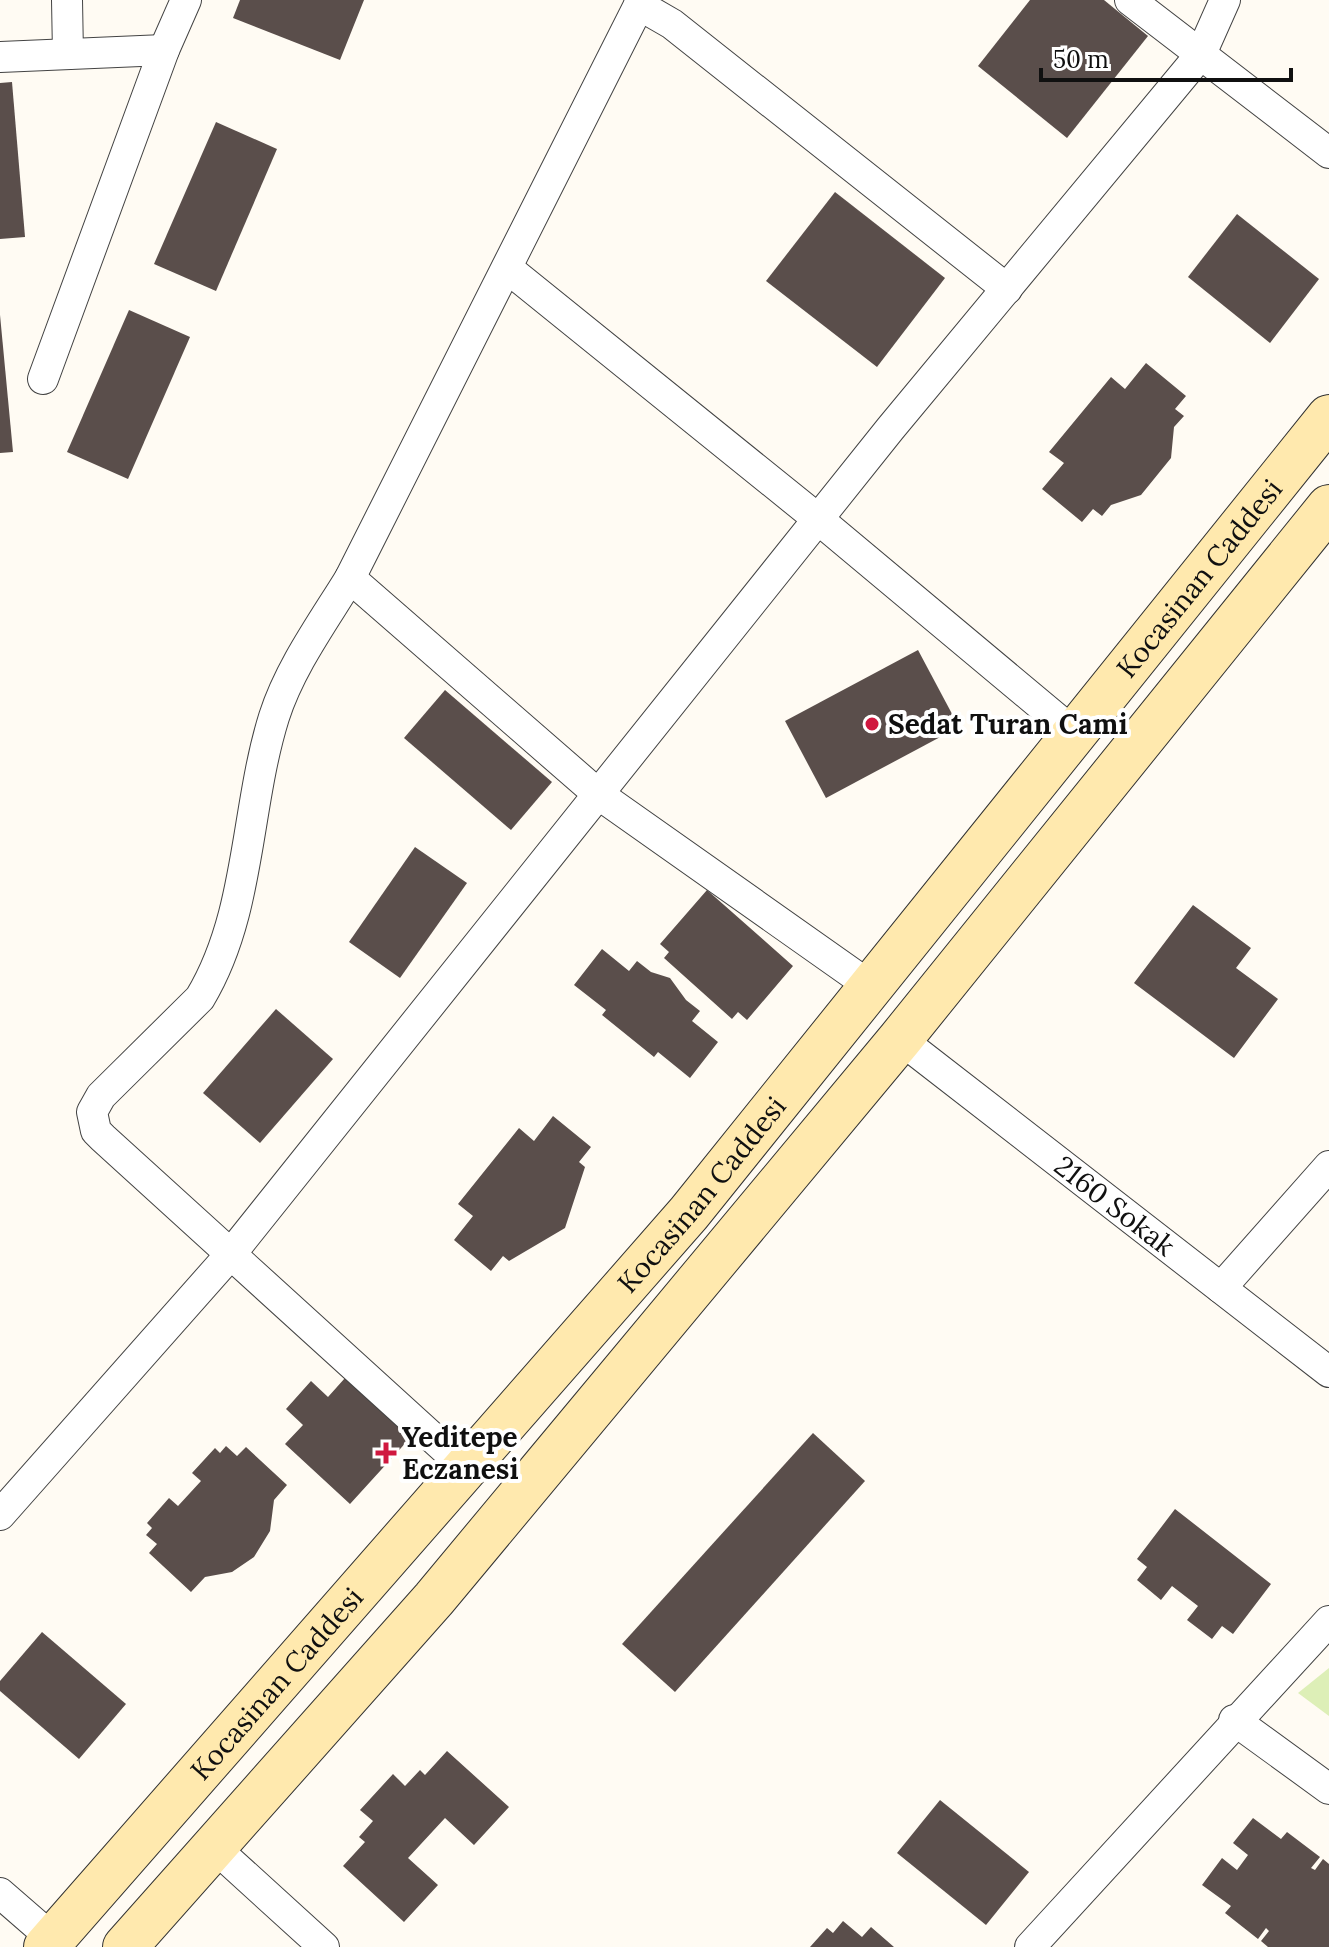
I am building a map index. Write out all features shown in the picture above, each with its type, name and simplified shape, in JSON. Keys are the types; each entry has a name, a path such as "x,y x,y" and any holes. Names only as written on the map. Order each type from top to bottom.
{"main road":[{"name":"Kocasinan Caddesi","path":"50,1943 689,1213 1329,417"},
{"name":"Kocasinan Caddesi","path":"125,1947 444,1586 900,1039 1329,507"}],"street":[{"path":"67,0 68,54"},
{"path":"43,379 164,50 186,0"},
{"path":"1130,0 1329,153"},
{"path":"0,1515 230,1255 818,519 1201,54 1225,0"},
{"path":"466,1468 96,1131 92,1112 101,1096 200,998 217,968 231,930 256,788 274,715 297,663 350,578 641,2 1007,289"},
{"path":"0,57 164,50"},
{"path":"507,268 818,519 1074,733"},
{"path":"350,578 598,794 870,986"},
{"name":"2160 Sokak","path":"900,1039 1329,1372"},
{"path":"1221,1288 1329,1166"},
{"path":"1030,1947 1234,1720 1329,1621"},
{"path":"1234,1720 1329,1789"},
{"path":"214,1847 324,1947"},
{"path":"0,1893 50,1943"}],"green space":[{"path":"1329,1668 1329,1716 1298,1693"}],"building":[{"path":"240,0 364,0 340,60 233,18"},
{"path":"1030,0 1104,0 1148,36 1067,138 978,66"},
{"path":"12,82 25,237 0,239 0,83"},
{"path":"216,122 277,149 216,291 154,264"},
{"path":"835,192 945,278 877,367 766,281"},
{"path":"1237,214 1319,279 1270,343 1188,277"},
{"path":"129,310 190,337 128,479 67,452"},
{"path":"0,315 13,452 0,453"},
{"path":"1146,363 1186,396 1175,409 1184,416 1174,427 1171,458 1141,495 1111,505 1102,516 1093,509 1082,522 1042,489 1064,463 1049,452 1111,377 1125,389"},
{"name":"Sedat Turan Cami","path":"918,650 959,727 826,798 785,721"},
{"path":"445,690 552,782 511,830 404,738"},
{"path":"415,847 467,883 400,978 349,942"},
{"path":"707,890 793,966 747,1020 738,1012 732,1019 664,958 669,952 660,944"},
{"path":"1193,905 1251,948 1236,968 1278,999 1234,1058 1134,983"},
{"path":"602,949 629,971 637,961 651,972 670,978 686,1000 700,1011 692,1021 718,1042 690,1078 658,1052 654,1057 602,1015 606,1010 574,985"},
{"path":"276,1009 333,1059 260,1143 203,1093"},
{"path":"553,1116 591,1147 579,1162 585,1167 565,1228 509,1261 503,1256 491,1271 454,1240 473,1216 458,1204 519,1128 534,1141"},
{"path":"345,1378 411,1437 350,1504 285,1444 303,1425 286,1409 311,1381 328,1397"},
{"path":"813,1433 865,1481 675,1692 622,1644"},
{"path":"226,1446 237,1456 246,1447 287,1485 274,1500 270,1531 254,1557 232,1572 205,1577 191,1592 149,1553 157,1544 146,1535 152,1528 147,1523 169,1498 178,1506 201,1481 192,1473 215,1448 220,1453"},
{"path":"1175,1509 1271,1584 1233,1634 1222,1626 1212,1639 1187,1620 1198,1606 1172,1586 1161,1600 1137,1580 1147,1567 1137,1559"},
{"path":"42,1632 126,1704 79,1759 0,1691 0,1681"},
{"path":"447,1751 509,1807 474,1845 445,1818 408,1858 438,1885 404,1922 343,1866 365,1842 359,1837 373,1821 360,1810 393,1774 405,1786 420,1770 425,1775"},
{"path":"940,1800 1029,1872 986,1925 897,1853"},
{"path":"1253,1818 1281,1839 1287,1832 1320,1857 1311,1868 1315,1870 1323,1859 1329,1864 1329,1947 1268,1947 1261,1941 1269,1931 1266,1928 1258,1939 1225,1913 1231,1906 1202,1885 1222,1858 1237,1870 1248,1855 1233,1843"},
{"path":"843,1921 862,1937 871,1927 894,1947 810,1947 827,1928 833,1933"}],"place":[{"name":"Sedat Turan Cami","path":"872,724"},
{"name":"Yeditepe Eczanesi","path":"386,1453"}]}
